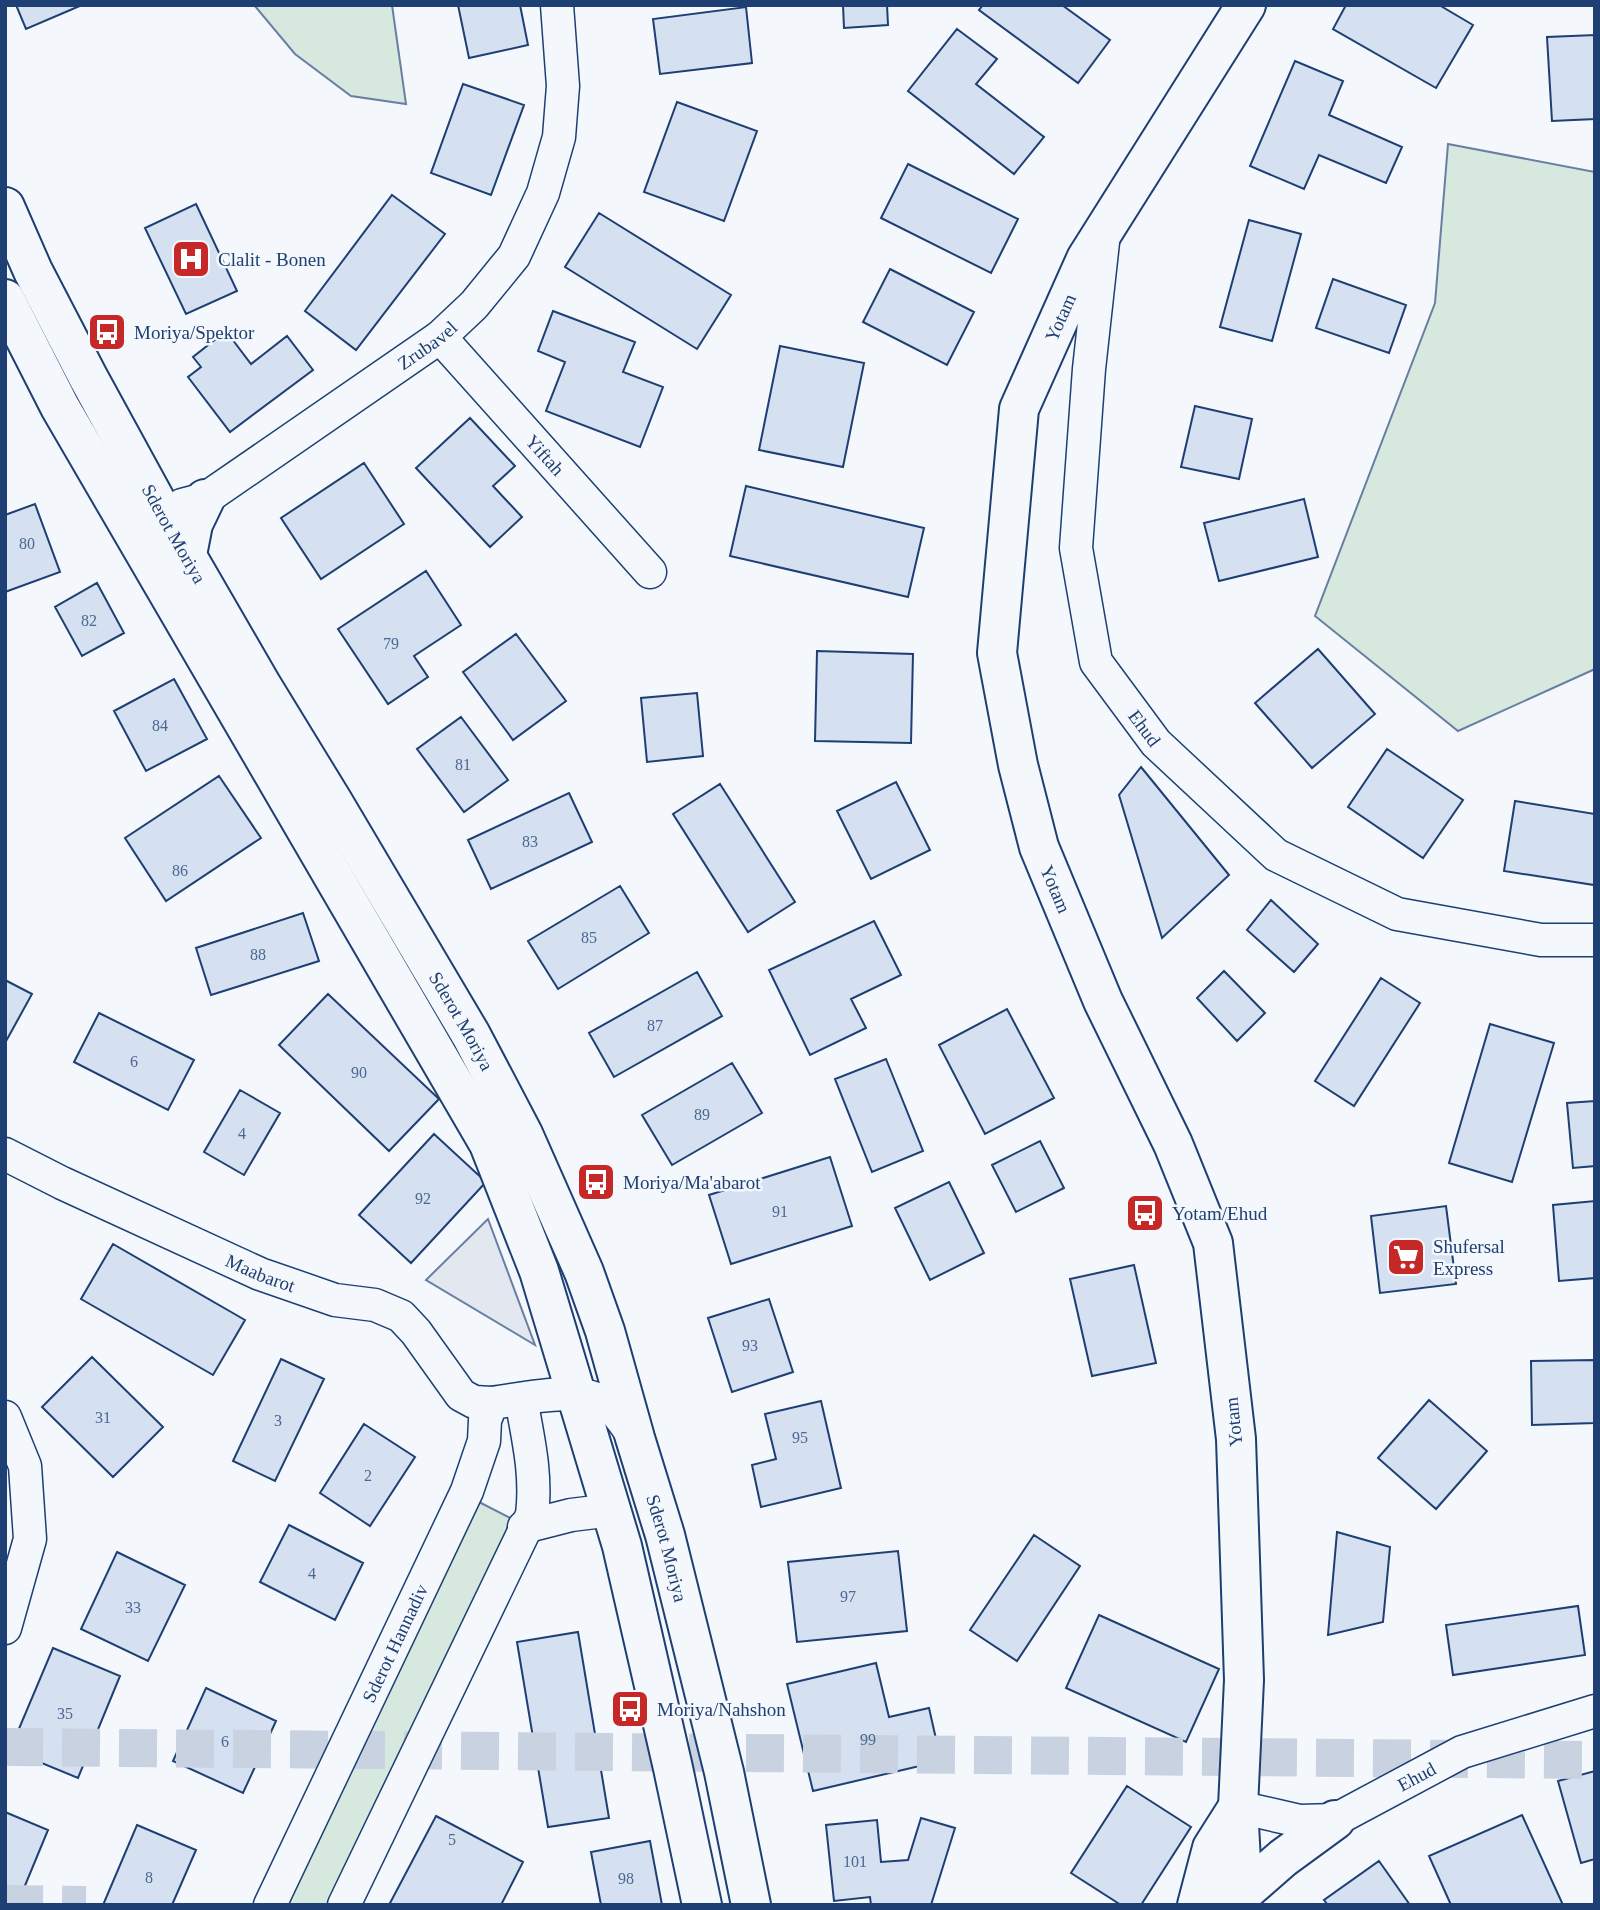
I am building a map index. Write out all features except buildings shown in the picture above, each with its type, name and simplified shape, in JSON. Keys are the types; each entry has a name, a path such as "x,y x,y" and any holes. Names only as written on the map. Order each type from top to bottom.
{"main road":[{"name":"Yotam","path":"1229,1905 1241,1861 1238,1807 1244,1680 1236,1439 1213,1243 1173,1144 1103,1001 1039,847 1018,765 997,653 1019,409 1086,259 1246,5"},
{"name":"Sderot Moriya","path":"5,207 33,271 160,508 262,687 471,1035 523,1134 584,1272 605,1331 666,1535 724,1772 751,1905"},
{"name":"Sderot Moriya","path":"5,299 60,407 489,1144 539,1271 612,1510 673,1768 702,1905"},
{"path":"187,555 193,524 205,499"},
{"name":"Yotam","path":"1197,1905 1212,1848 1238,1807"},
{"path":"1229,1905 1283,1858 1335,1820"}],"street":[{"name":"Zrubavel","path":"101,475 126,498 138,505 160,508 205,499 440,337 474,305 514,256 543,193 559,137 563,86 556,5"},
{"name":"Ehud","path":"1104,229 1089,369 1076,548 1096,662 1156,743 1276,855 1397,914 1541,940 1595,940"},
{"name":"Yiftah","path":"440,337 650,572"},
{"name":"Maabarot","path":"5,1154 260,1274 335,1300 375,1305 401,1316 416,1332 461,1395 474,1402 506,1401"},
{"path":"344,1905 532,1515 535,1489 506,1401 576,1394 591,1396 617,1413 635,1438"},
{"name":"Sderot Hannadiv","path":"270,1905 467,1491 484,1441 485,1420 506,1401"},
{"path":"5,1417 25,1466 30,1539 6,1625"},
{"path":"524,1527 571,1515 612,1510"},
{"name":"Ehud","path":"1238,1807 1300,1821 1335,1820 1461,1752 1595,1711"}],"shaded area":[{"path":"254,5 392,5 406,104 351,96 295,54"},
{"path":"1448,144 1595,172 1595,669 1458,731 1315,616 1435,303"},
{"path":"488,1219 535,1345 426,1280"},
{"path":"479,1502 516,1521 330,1905 285,1905"}],"tunnel":[{"path":"5,1747 1595,1760"},
{"path":"5,1904 86,1905"}],"place":[{"name":"Clalit - Bonen","path":"191,259"},
{"name":"Moriya/Spektor","path":"107,332"},
{"name":"Moriya/Ma'abarot","path":"596,1182"},
{"name":"Yotam/Ehud","path":"1145,1213"},
{"name":"Shufersal Express","path":"1406,1257"},
{"name":"Moriya/Nahshon","path":"630,1709"}]}
